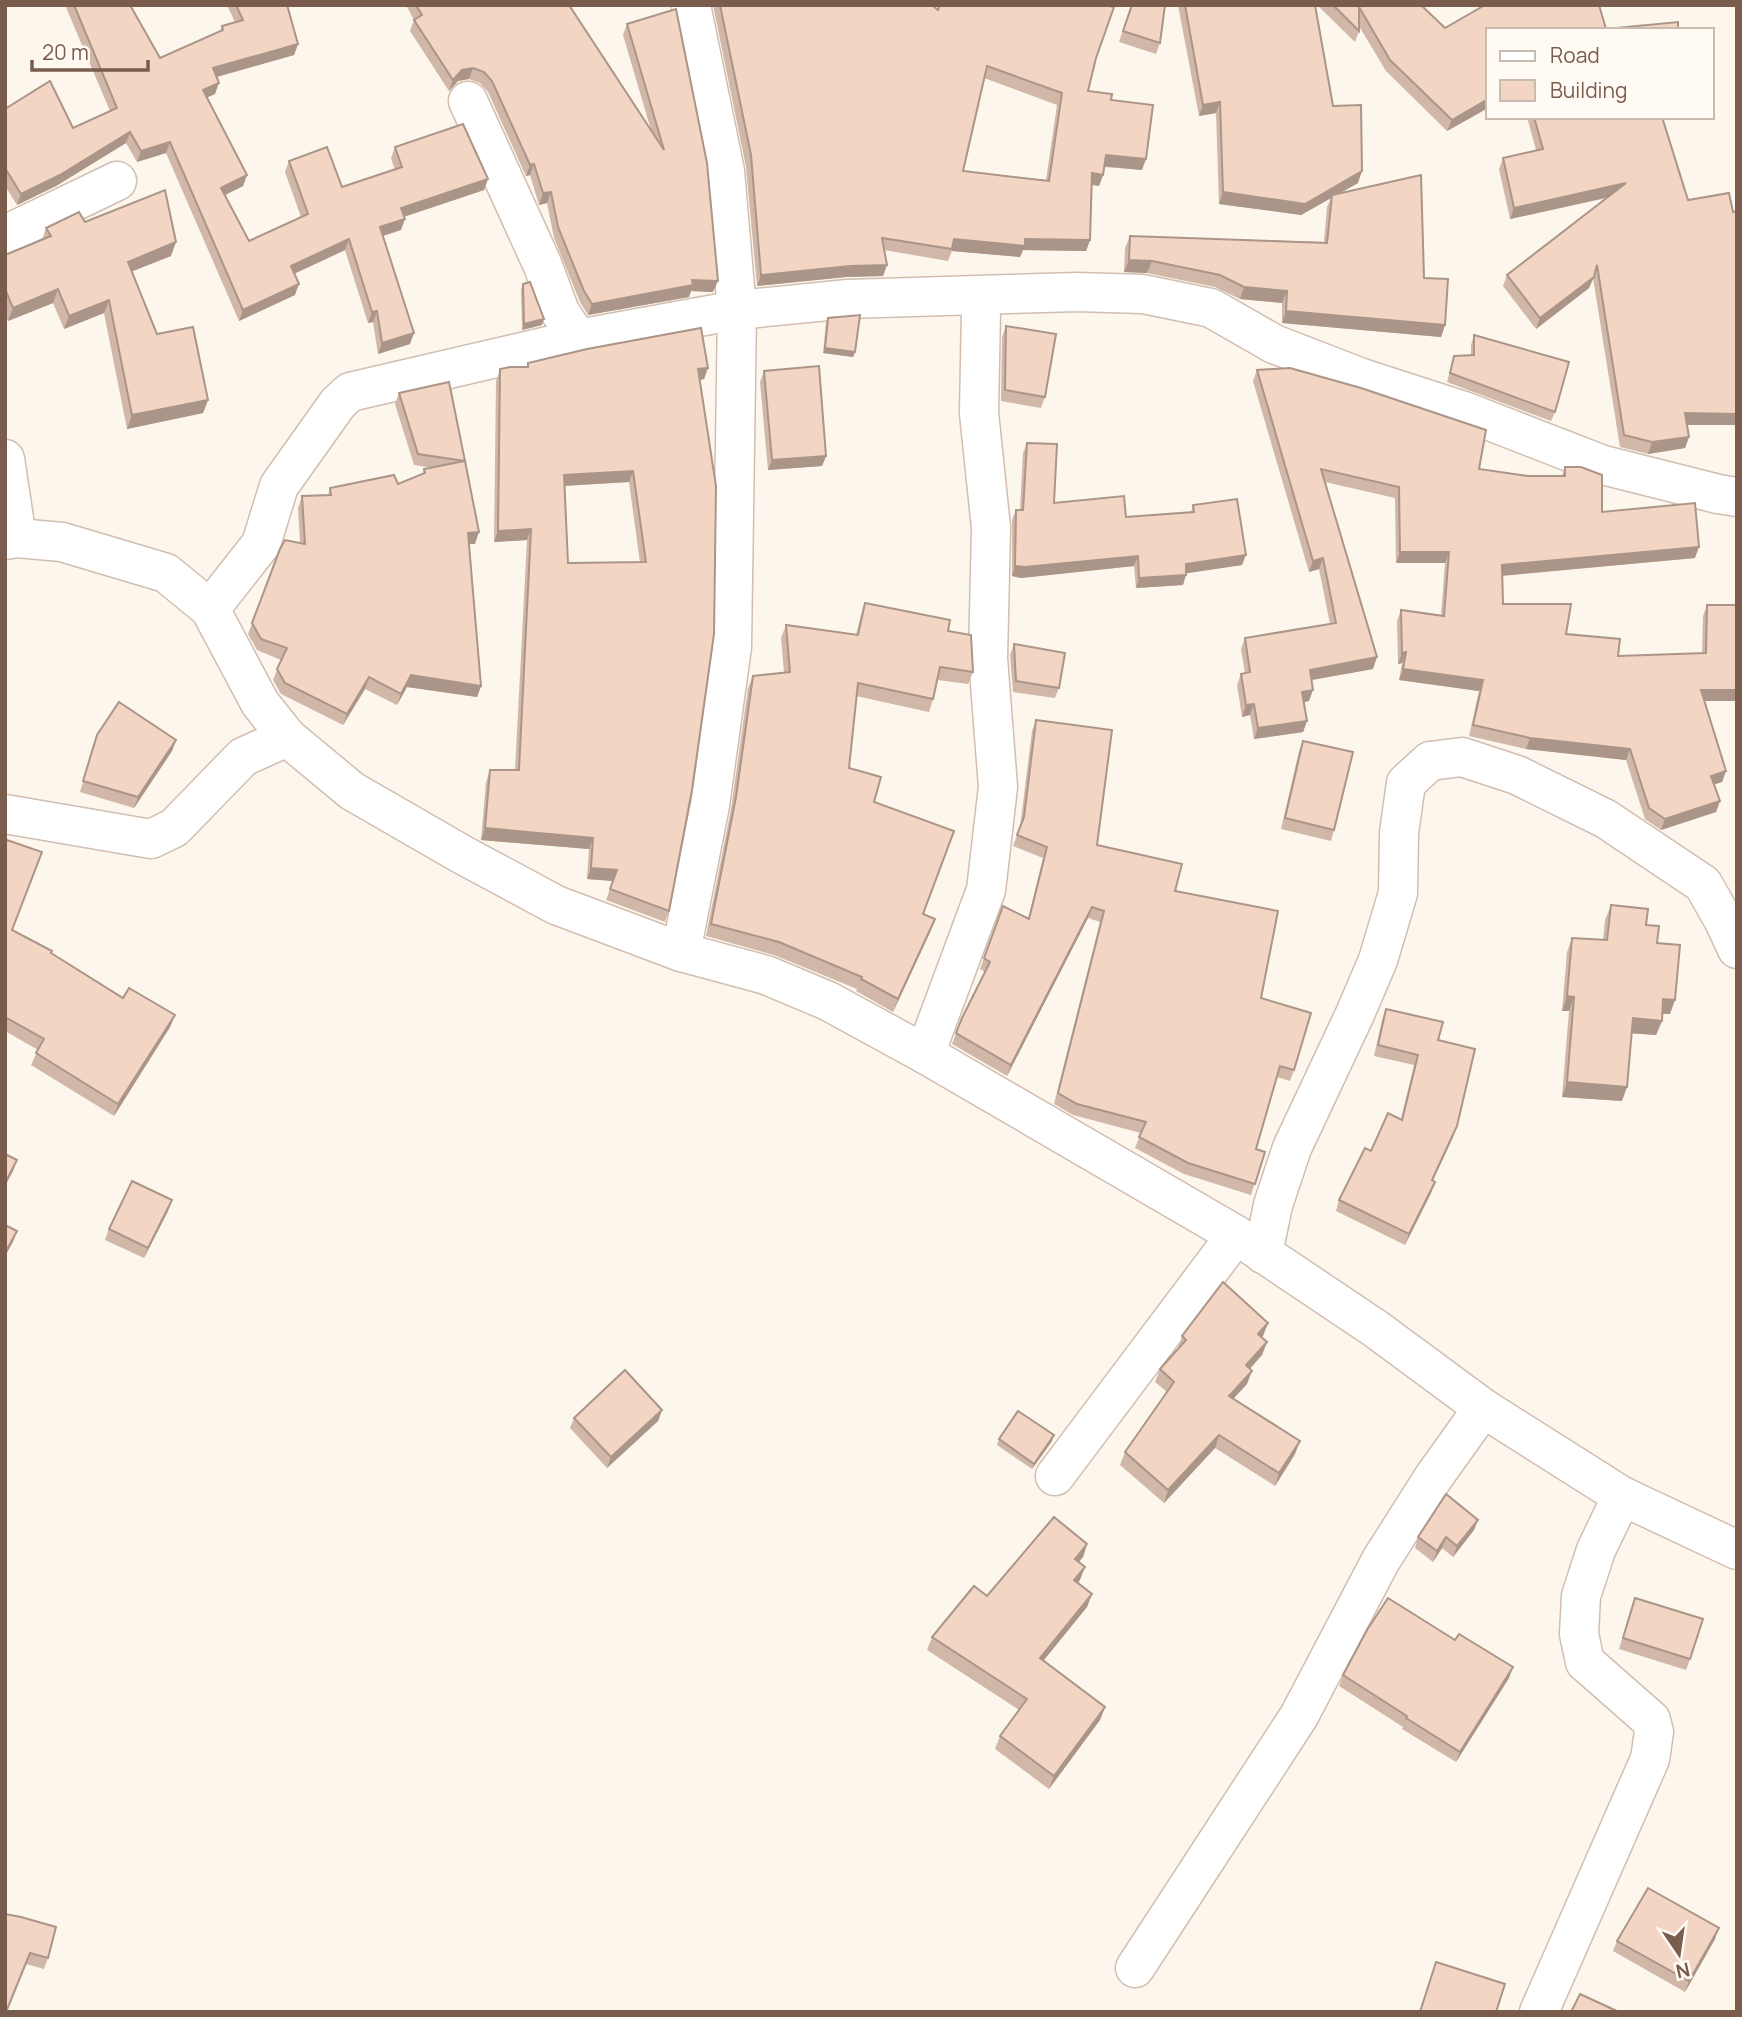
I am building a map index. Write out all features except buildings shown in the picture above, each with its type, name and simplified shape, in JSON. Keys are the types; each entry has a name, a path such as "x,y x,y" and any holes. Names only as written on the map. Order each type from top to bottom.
{"street":[{"path":"681,952 710,805 732,647 737,310 725,171 691,5"},
{"path":"468,101 543,266 560,312 578,339"},
{"path":"5,235 117,181"},
{"path":"209,608 261,544 279,486 338,404 350,392 578,339 737,310 848,299 1077,292 1143,294 1211,308 1274,344 1362,378 1464,411 1603,465 1737,497"},
{"path":"925,1054 986,890 998,787 988,658 991,528 979,413 981,310"},
{"path":"5,459 11,539 62,542 166,573 209,608 260,703 287,737 352,791 556,905 681,952 765,975 828,1001 925,1054 1249,1244 1376,1329 1483,1408 1622,1496 1737,1550"},
{"path":"5,814 150,839 174,828 243,757 287,737"},
{"path":"1055,1476 1249,1244 1273,1205 1292,1148 1356,1014 1378,960 1398,893 1399,833 1406,783 1430,761 1462,757 1517,775 1606,819 1703,884 1737,949"},
{"path":"1135,1968 1299,1716 1381,1560 1433,1478 1483,1408"},
{"path":"1539,2012 1650,1759 1654,1732 1651,1720 1586,1662 1579,1634 1581,1596 1597,1550 1622,1496"}]}
